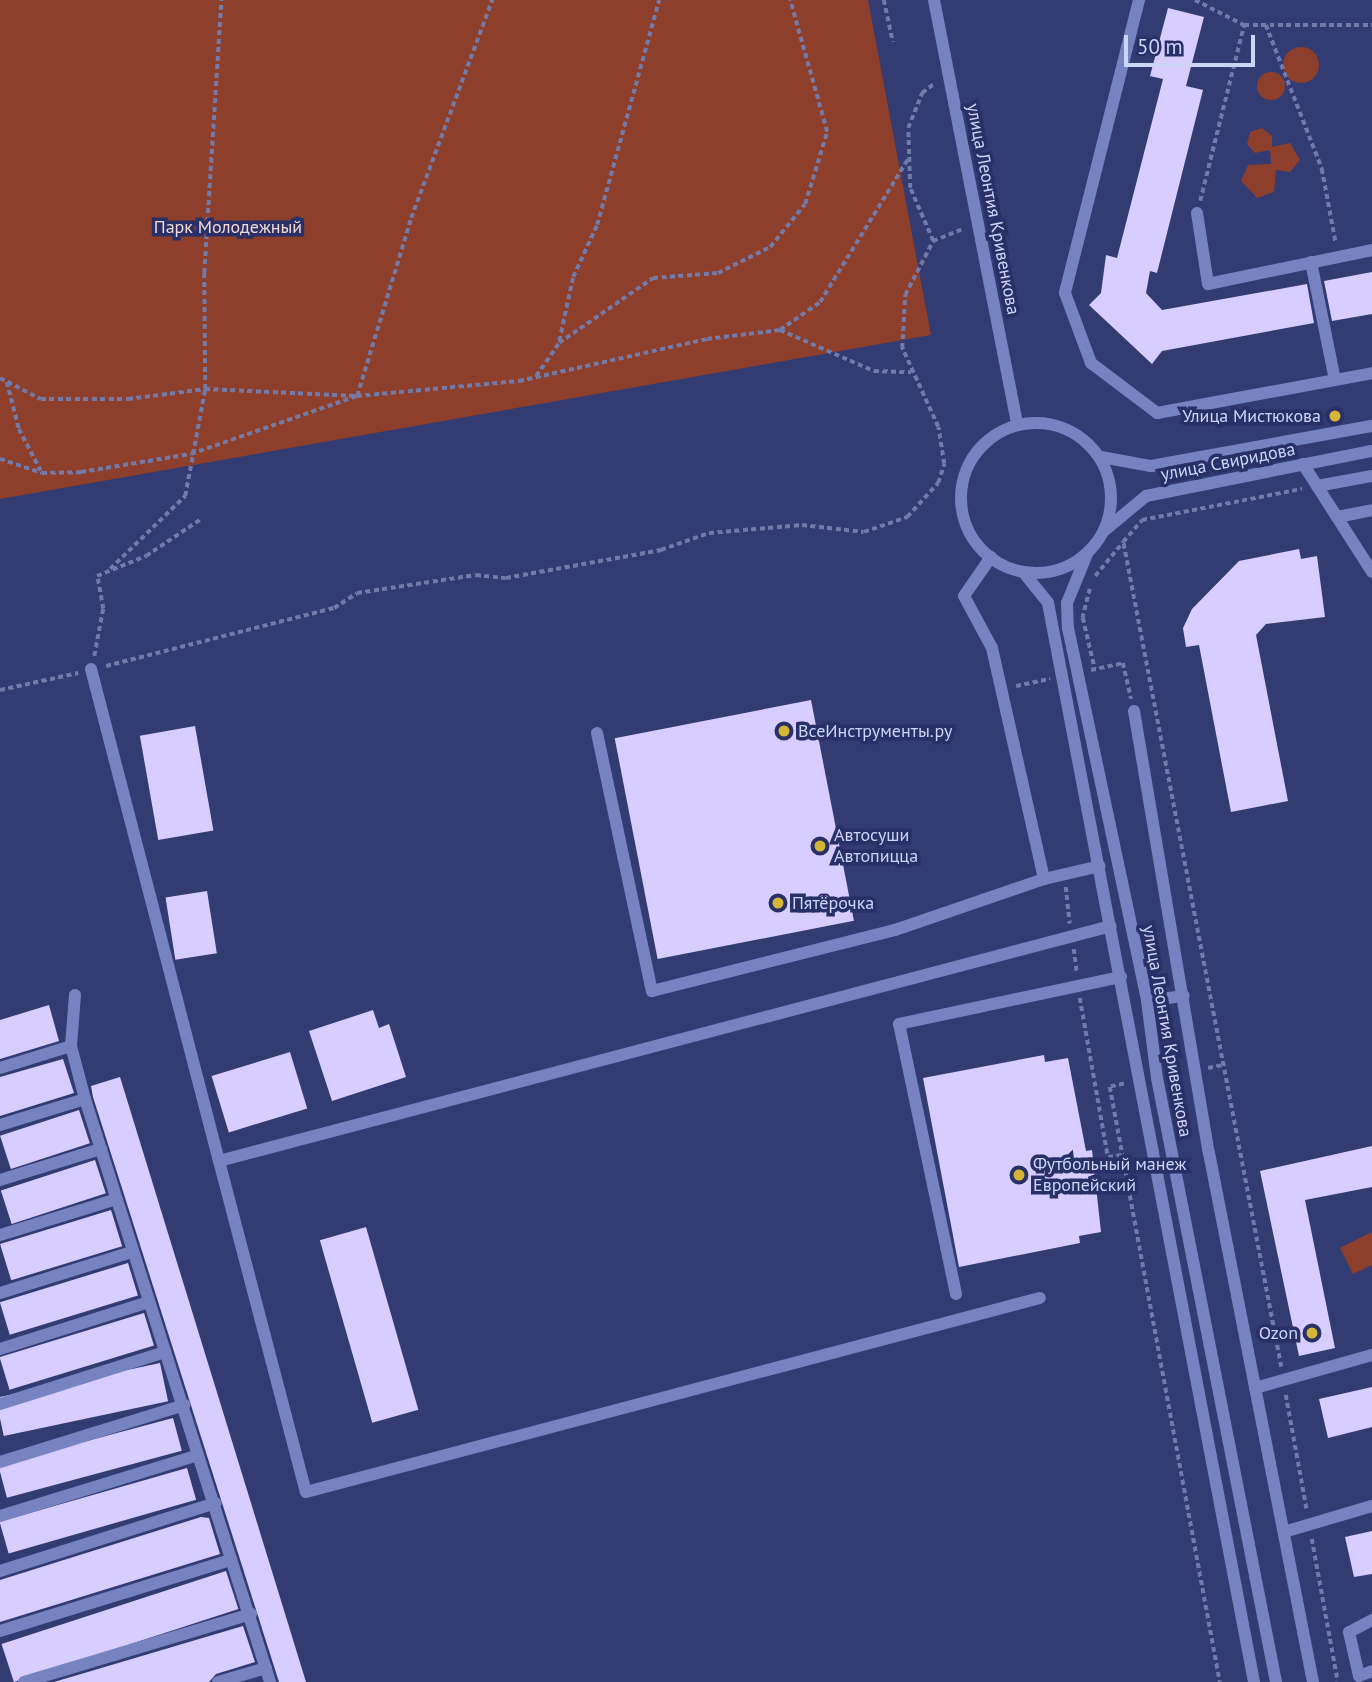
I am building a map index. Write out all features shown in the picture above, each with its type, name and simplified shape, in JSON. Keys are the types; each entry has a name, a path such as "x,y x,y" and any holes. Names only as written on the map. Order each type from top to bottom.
{"street":[{"name":"улица Леонтия Кривенкова","path":"934,0 1017,425"},
{"path":"1139,0 1065,293 1091,363 1157,413 1372,373"},
{"path":"1197,213 1208,284 1372,250"},
{"path":"1311,262 1335,380"},
{"path":"1017,425 1059,426 1101,457 1109,498 1103,531 1087,554 1046,574 1024,573 991,557 963,519 961,489 972,457 994,435 1017,425"},
{"name":"улица Свиридова","path":"1101,457 1151,466 1372,426"},
{"name":"улица Свиридова","path":"1103,531 1146,496 1372,452"},
{"path":"1303,464 1372,572"},
{"path":"1317,486 1372,476"},
{"path":"1337,517 1372,510"},
{"name":"улица Леонтия Кривенкова","path":"1087,554 1067,603 1068,628 1147,1000 1157,1078 1276,1682"},
{"path":"991,557 964,596 992,648 1044,879"},
{"name":"улица Леонтия Кривенкова","path":"1024,573 1048,603 1254,1682"},
{"path":"91,670 306,1492 1040,1298"},
{"path":"1133,711 1195,1071 1313,1682"},
{"path":"597,733 652,991 895,930 1044,879 1100,866"},
{"path":"219,1161 1111,926"},
{"path":"956,1294 900,1024 1121,977"},
{"path":"75,995 71,1046 85,1099 132,1252 216,1503 270,1682"},
{"path":"1147,1000 1184,996"},
{"path":"0,1068 71,1046"},
{"path":"0,1125 85,1099"},
{"path":"0,1180 101,1149"},
{"path":"0,1236 117,1199"},
{"path":"0,1293 132,1252"},
{"path":"0,1349 149,1302"},
{"path":"0,1404 165,1352"},
{"path":"1255,1388 1372,1355"},
{"path":"0,1462 184,1405"},
{"path":"0,1516 198,1455"},
{"path":"0,1571 216,1503"},
{"path":"1284,1532 1372,1506"},
{"path":"0,1631 232,1560"},
{"path":"24,1682 251,1614"},
{"path":"1372,1620 1349,1632 1359,1676 1372,1671"},
{"path":"218,1682 266,1668"}],"path":[{"path":"110,569 185,496 205,389 204,273 221,0"},
{"path":"357,396 411,218 492,0"},
{"path":"559,343 573,277 597,225 659,0"},
{"path":"534,378 559,343 653,278 718,273 770,247 805,204 827,132 790,0"},
{"path":"884,0 893,42"},
{"path":"1195,0 1244,25 1372,25"},
{"path":"1197,213 1244,25"},
{"path":"1266,25 1322,169 1339,257"},
{"path":"933,241 910,188 908,128 922,93 948,73"},
{"path":"0,379 41,399 128,400 205,389 357,396 534,378 780,330 820,302 908,159"},
{"path":"0,690 91,670 334,608 357,593 476,575 506,578 661,550 709,533 802,525 864,532 907,517 938,484 944,464 938,427 902,348 905,295 933,241 979,225"},
{"path":"780,330 874,371 911,372"},
{"path":"7,382 19,429 42,473"},
{"path":"0,458 42,473 191,454 357,396"},
{"path":"1133,711 1123,663 1095,669 1083,618 1092,579 1142,520 1317,486"},
{"path":"91,670 103,609 97,576 146,556 201,519"},
{"path":"1123,542 1338,1682"},
{"path":"1064,874 1078,986 1108,1157 1122,1155"},
{"path":"1195,1071 1223,1065"},
{"path":"1139,1081 1110,1087 1220,1682"}],"green space":[{"name":"Парк Молодежный","path":"0,0 868,0 931,335 0,499"},
{"path":"1301,47 1314,52 1319,65 1314,78 1301,83 1288,78 1283,65 1288,52"},
{"path":"1271,72 1281,76 1285,86 1281,96 1271,100 1261,96 1257,86 1261,76"},
{"path":"1262,128 1272,136 1272,147 1290,143 1300,160 1290,172 1276,170 1274,192 1257,198 1241,181 1248,165 1271,164 1270,150 1255,153 1247,144 1250,132"},
{"path":"1372,1232 1372,1265 1353,1274 1340,1248"}],"building":[{"path":"1168,8 1204,17 1186,86 1203,90 1157,273 1150,271 1146,293 1162,310 1307,284 1314,323 1162,351 1152,364 1089,305 1101,293 1106,255 1117,258 1163,79 1150,76"},
{"path":"1372,272 1372,314 1332,321 1324,281"},
{"path":"1299,549 1301,559 1317,556 1325,617 1266,624 1256,635 1288,801 1231,812 1199,645 1186,647 1183,628 1192,609 1239,561"},
{"path":"811,700 854,921 658,959 615,738"},
{"path":"195,726 213,830 158,840 140,736"},
{"path":"207,891 217,953 175,960 166,898"},
{"path":"49,1005 59,1041 0,1059 0,1020"},
{"path":"373,1010 379,1028 389,1024 406,1077 332,1101 309,1031"},
{"path":"290,1052 307,1108 229,1132 212,1076"},
{"name":"Футбольный манеж Европейский","path":"1044,1055 1045,1062 1068,1058 1086,1151 1092,1150 1101,1232 1079,1236 1080,1243 959,1267 923,1078"},
{"path":"63,1059 74,1093 0,1116 0,1077"},
{"path":"120,1077 306,1682 279,1682 93,1097 91,1086"},
{"path":"79,1110 90,1143 11,1169 0,1136"},
{"path":"1372,1146 1372,1187 1305,1200 1335,1348 1299,1356 1260,1171"},
{"path":"95,1160 106,1193 12,1224 1,1191"},
{"path":"111,1210 122,1246 11,1280 0,1244"},
{"path":"366,1227 418,1410 372,1423 320,1240"},
{"path":"128,1263 138,1296 10,1335 0,1302"},
{"path":"144,1313 154,1346 10,1390 0,1357"},
{"path":"160,1363 168,1401 4,1436 0,1397"},
{"path":"1372,1387 1372,1427 1328,1438 1319,1399"},
{"path":"173,1418 182,1451 7,1498 0,1464"},
{"path":"187,1468 196,1500 9,1553 0,1522"},
{"path":"201,1517 209,1518 220,1554 0,1622 0,1580"},
{"path":"1372,1531 1372,1574 1354,1577 1345,1537"},
{"path":"226,1571 238,1609 14,1682 2,1644"},
{"path":"243,1626 255,1662 216,1674 209,1682 54,1682"}],"place":[{"name":"Улица Мистюкова","path":"1335,416"},
{"name":"ВсеИнструменты.ру","path":"784,731"},
{"name":"Автосуши Автопицца","path":"820,846"},
{"name":"Пятёрочка","path":"778,903"},
{"name":"Футбольный манеж Европейский","path":"1019,1175"},
{"name":"Ozon","path":"1312,1333"}]}
